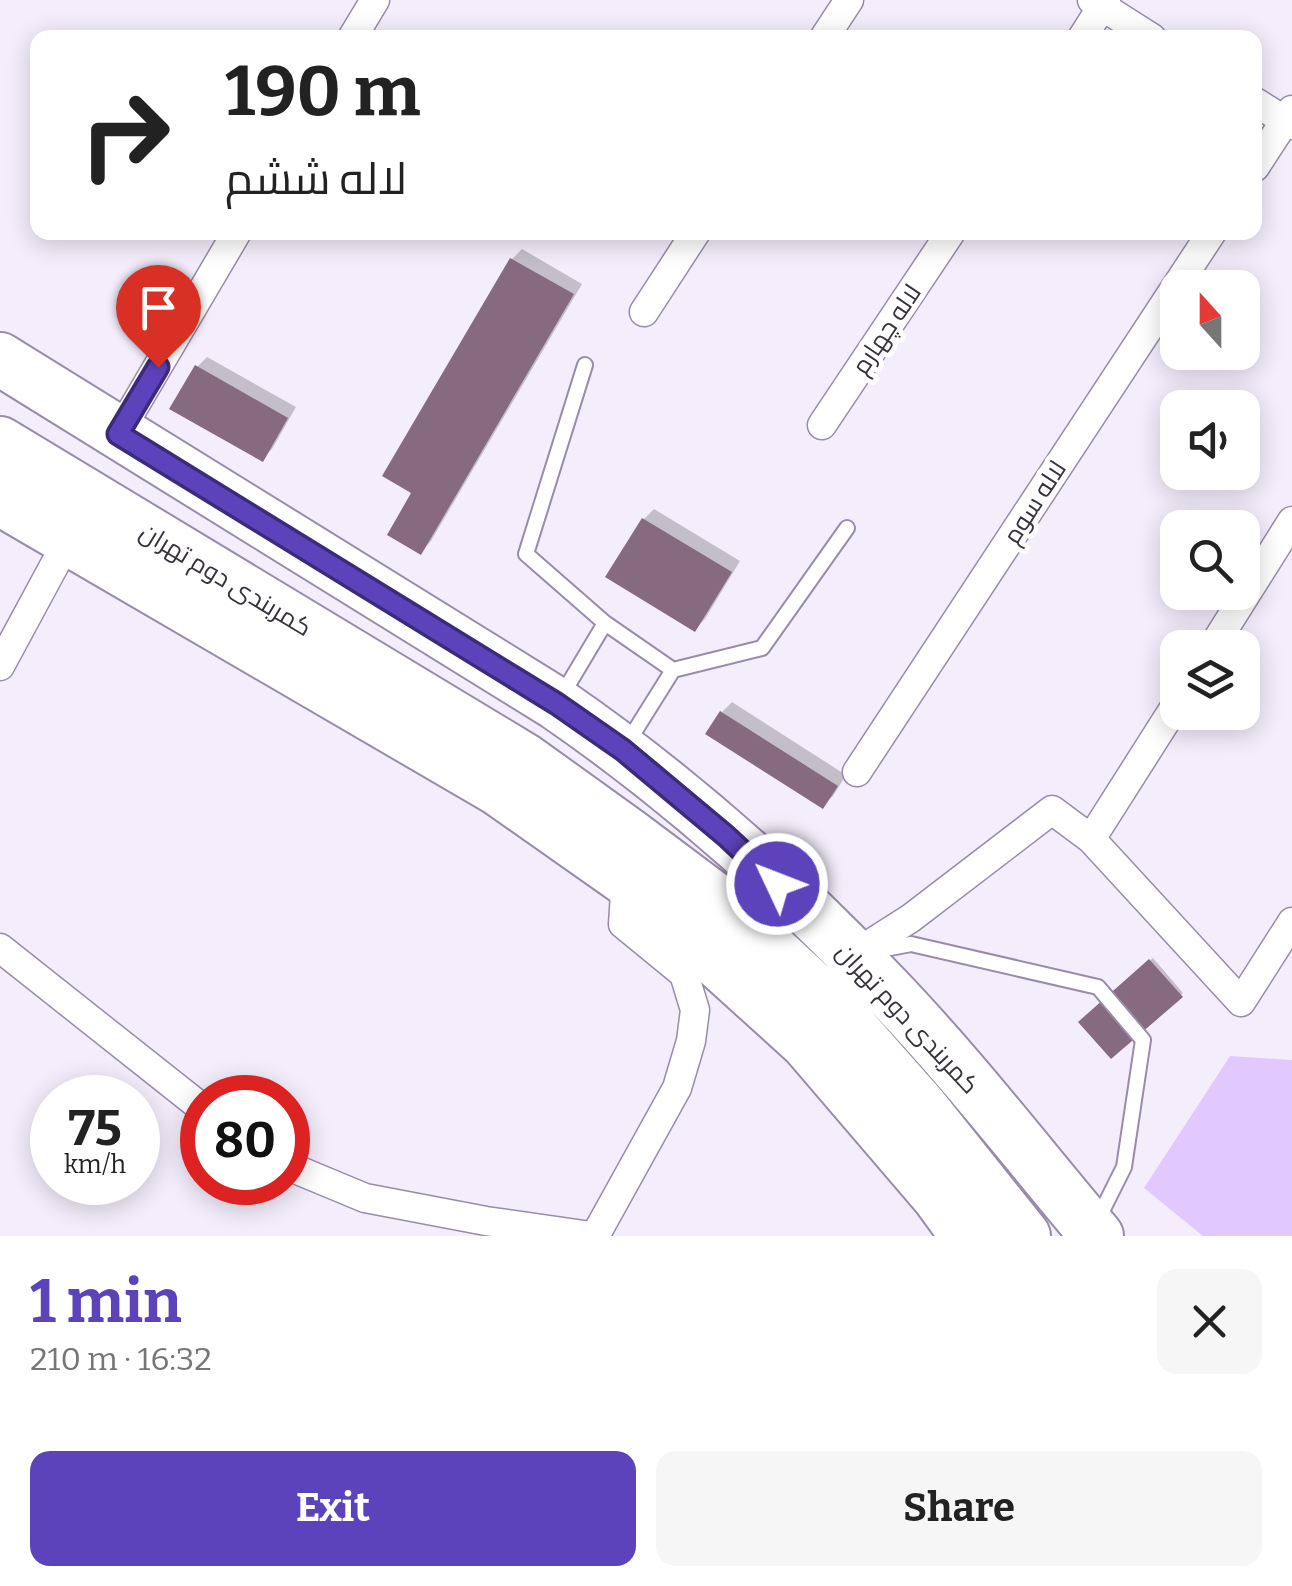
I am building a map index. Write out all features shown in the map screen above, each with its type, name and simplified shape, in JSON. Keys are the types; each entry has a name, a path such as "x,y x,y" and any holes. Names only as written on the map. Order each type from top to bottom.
{"highway":[{"name":"کمربندی دوم تهران","path":"0,360 557,704 623,750 726,836 853,955 941,1050 1095,1234"},
{"name":"کمربندی دوم تهران","path":"0,443 525,760 724,906 831,1005 921,1107 1024,1236"},
{"path":"0,499 498,789 626,879 808,1044 938,1196 967,1236"}],"street":[{"path":"357,30 375,0"},
{"path":"829,30 849,0"},
{"path":"1086,30 1100,2 1140,30"},
{"path":"1262,105 1290,119 1262,157"},
{"path":"118,434 231,240"},
{"path":"644,312 691,240"},
{"name":"لاله چهارم","path":"822,425 946,240"},
{"name":"لاله سوم","path":"857,772 1207,240"},
{"path":"1223,630 1292,521"},
{"path":"0,666 68,540"},
{"path":"1090,839 1160,730"},
{"path":"853,955 911,918 1052,810 1090,839 1241,1002 1292,922"},
{"path":"310,1175 366,1198 593,1236 677,1088 691,1042 695,1010 684,974 623,924 626,879"},
{"path":"0,948 180,1091"}],"lane":[{"path":"585,365 526,554 606,623 673,670"},
{"path":"623,750 673,670 762,648 847,528"},
{"path":"557,704 606,623"},
{"path":"853,955 911,944 1098,988 1143,1040 1124,1167 1095,1234"}],"shaded area":[{"path":"1230,1056 1292,1060 1292,1236 1203,1236 1144,1188"}],"building":[{"path":"510,258 574,294 421,555 387,535 411,493 382,476"},
{"path":"195,365 288,418 263,462 169,409"},
{"path":"642,518 732,572 695,632 605,577"},
{"path":"720,711 838,786 823,809 705,734"},
{"path":"1149,959 1183,997 1111,1059 1078,1022"}],"route":[{"path":"158,367 118,434 557,704 623,750 777,884"}]}
